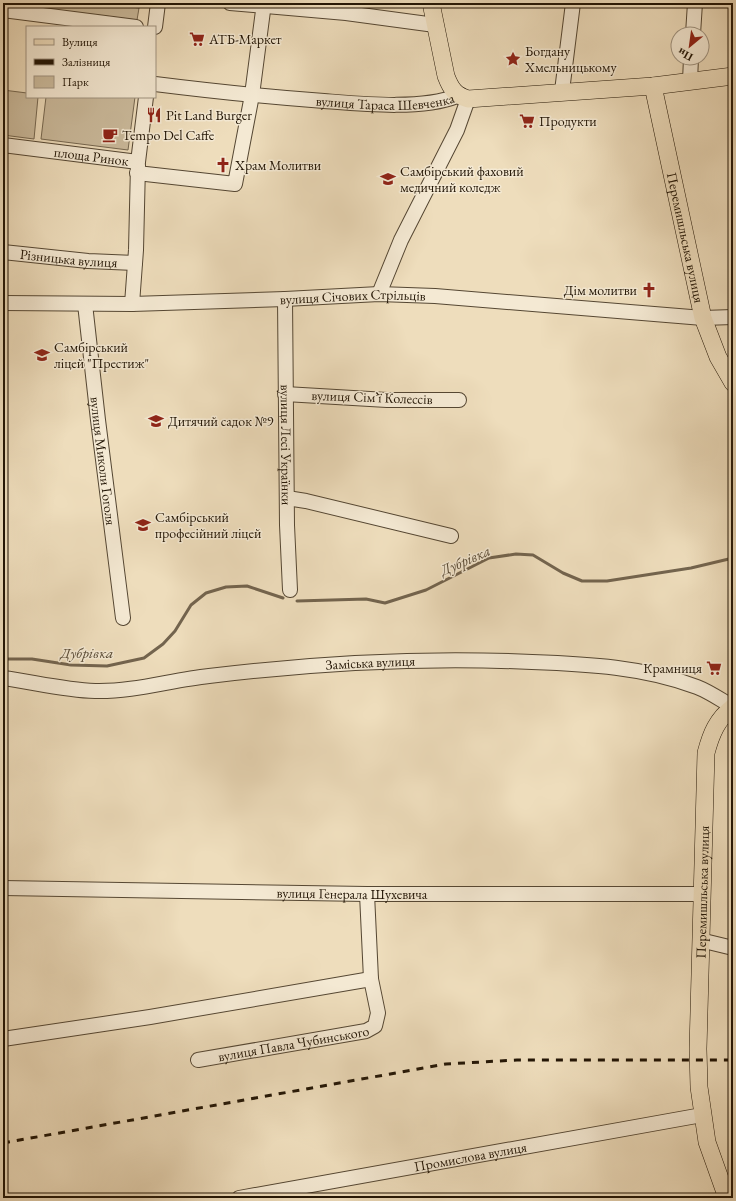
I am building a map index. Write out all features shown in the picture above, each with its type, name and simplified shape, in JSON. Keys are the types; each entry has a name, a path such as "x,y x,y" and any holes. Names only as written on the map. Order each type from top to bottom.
{"main road":[{"path":"431,3 446,76 450,87 462,98"},
{"name":"вулиця Тараса Шевченка","path":"462,98 653,86 733,76"},
{"name":"Перемишльська вулиця","path":"653,86 702,318 718,357 733,383"},
{"name":"Перемишльська вулиця","path":"727,1198 706,1142 699,1087 700,940 706,753 715,726 733,707"}],"street":[{"path":"155,26 158,3"},
{"path":"230,3 346,13 435,25"},
{"path":"562,91 573,3"},
{"path":"694,26 695,3"},
{"path":"132,304 138,168 235,184 252,95 264,5"},
{"path":"3,10 128,26"},
{"path":"690,81 691,66"},
{"name":"вулиця Тараса Шевченка","path":"156,84 252,95 377,105 444,101 462,98"},
{"name":"площа Ринок","path":"3,145 138,168 146,98"},
{"path":"379,294 401,240 457,130 462,98"},
{"name":"Різницька вулиця","path":"3,252 88,261 134,263"},
{"name":"вулиця Січових Стрільців","path":"3,302 132,304 379,294 435,296 702,318 733,317"},
{"name":"вулиця Лесі Українки","path":"285,299 286,498 290,590"},
{"name":"вулиця Миколи Гоголя","path":"85,304 98,420 124,618"},
{"name":"вулиця Сімʼї Колессів","path":"285,394 387,400 459,400"},
{"path":"286,498 306,500 451,536"},
{"name":"Заміська вулиця","path":"3,678 96,691 143,687 208,676 294,668 412,660 484,660 558,663 653,674 698,688 733,707"},
{"name":"вулиця Генерала Шухевича","path":"3,888 367,894 701,894"},
{"name":"вулиця Павла Чубинського","path":"198,1060 371,1029 375,1026 378,1013 371,979 367,894"},
{"path":"700,940 733,948"},
{"path":"3,1039 150,1017 371,979"},
{"name":"Промислова вулиця","path":"239,1198 702,1115"}],"green space":[{"path":"42,3 99,3 139,8 137,20 41,8"},
{"path":"3,90 26,93 26,98 38,98 34,139 3,135"},
{"path":"46,98 135,98 128,150 41,139"}],"waterway":[{"name":"Дубрівка","path":"297,601 366,599 385,603 426,590 489,558 516,554 533,555 563,573 582,581 607,581 691,568 733,558"},
{"name":"Дубрівка","path":"3,659 32,659 71,665 107,666 144,658 163,644 175,631 191,605 206,593 226,587 247,586 283,598"}],"railway":[{"path":"3,1143 446,1064 517,1060 733,1060"}],"place":[{"name":"АТБ-Маркет","path":"197,39"},
{"name":"Богдану Хмельницькому","path":"513,59"},
{"name":"Pit Land Burger","path":"154,115"},
{"name":"Продукти","path":"527,121"},
{"name":"Tempo Del Caffe","path":"110,135"},
{"name":"Храм Молитви","path":"223,165"},
{"name":"Самбірський фаховий медичний коледж","path":"388,179"},
{"name":"Дім молитви","path":"649,290"},
{"name":"Самбірський ліцей \"Престиж\"","path":"42,355"},
{"name":"Дитячий садок №9","path":"156,421"},
{"name":"Самбірський професійний ліцей","path":"143,525"},
{"name":"Крамниця","path":"714,668"}]}
